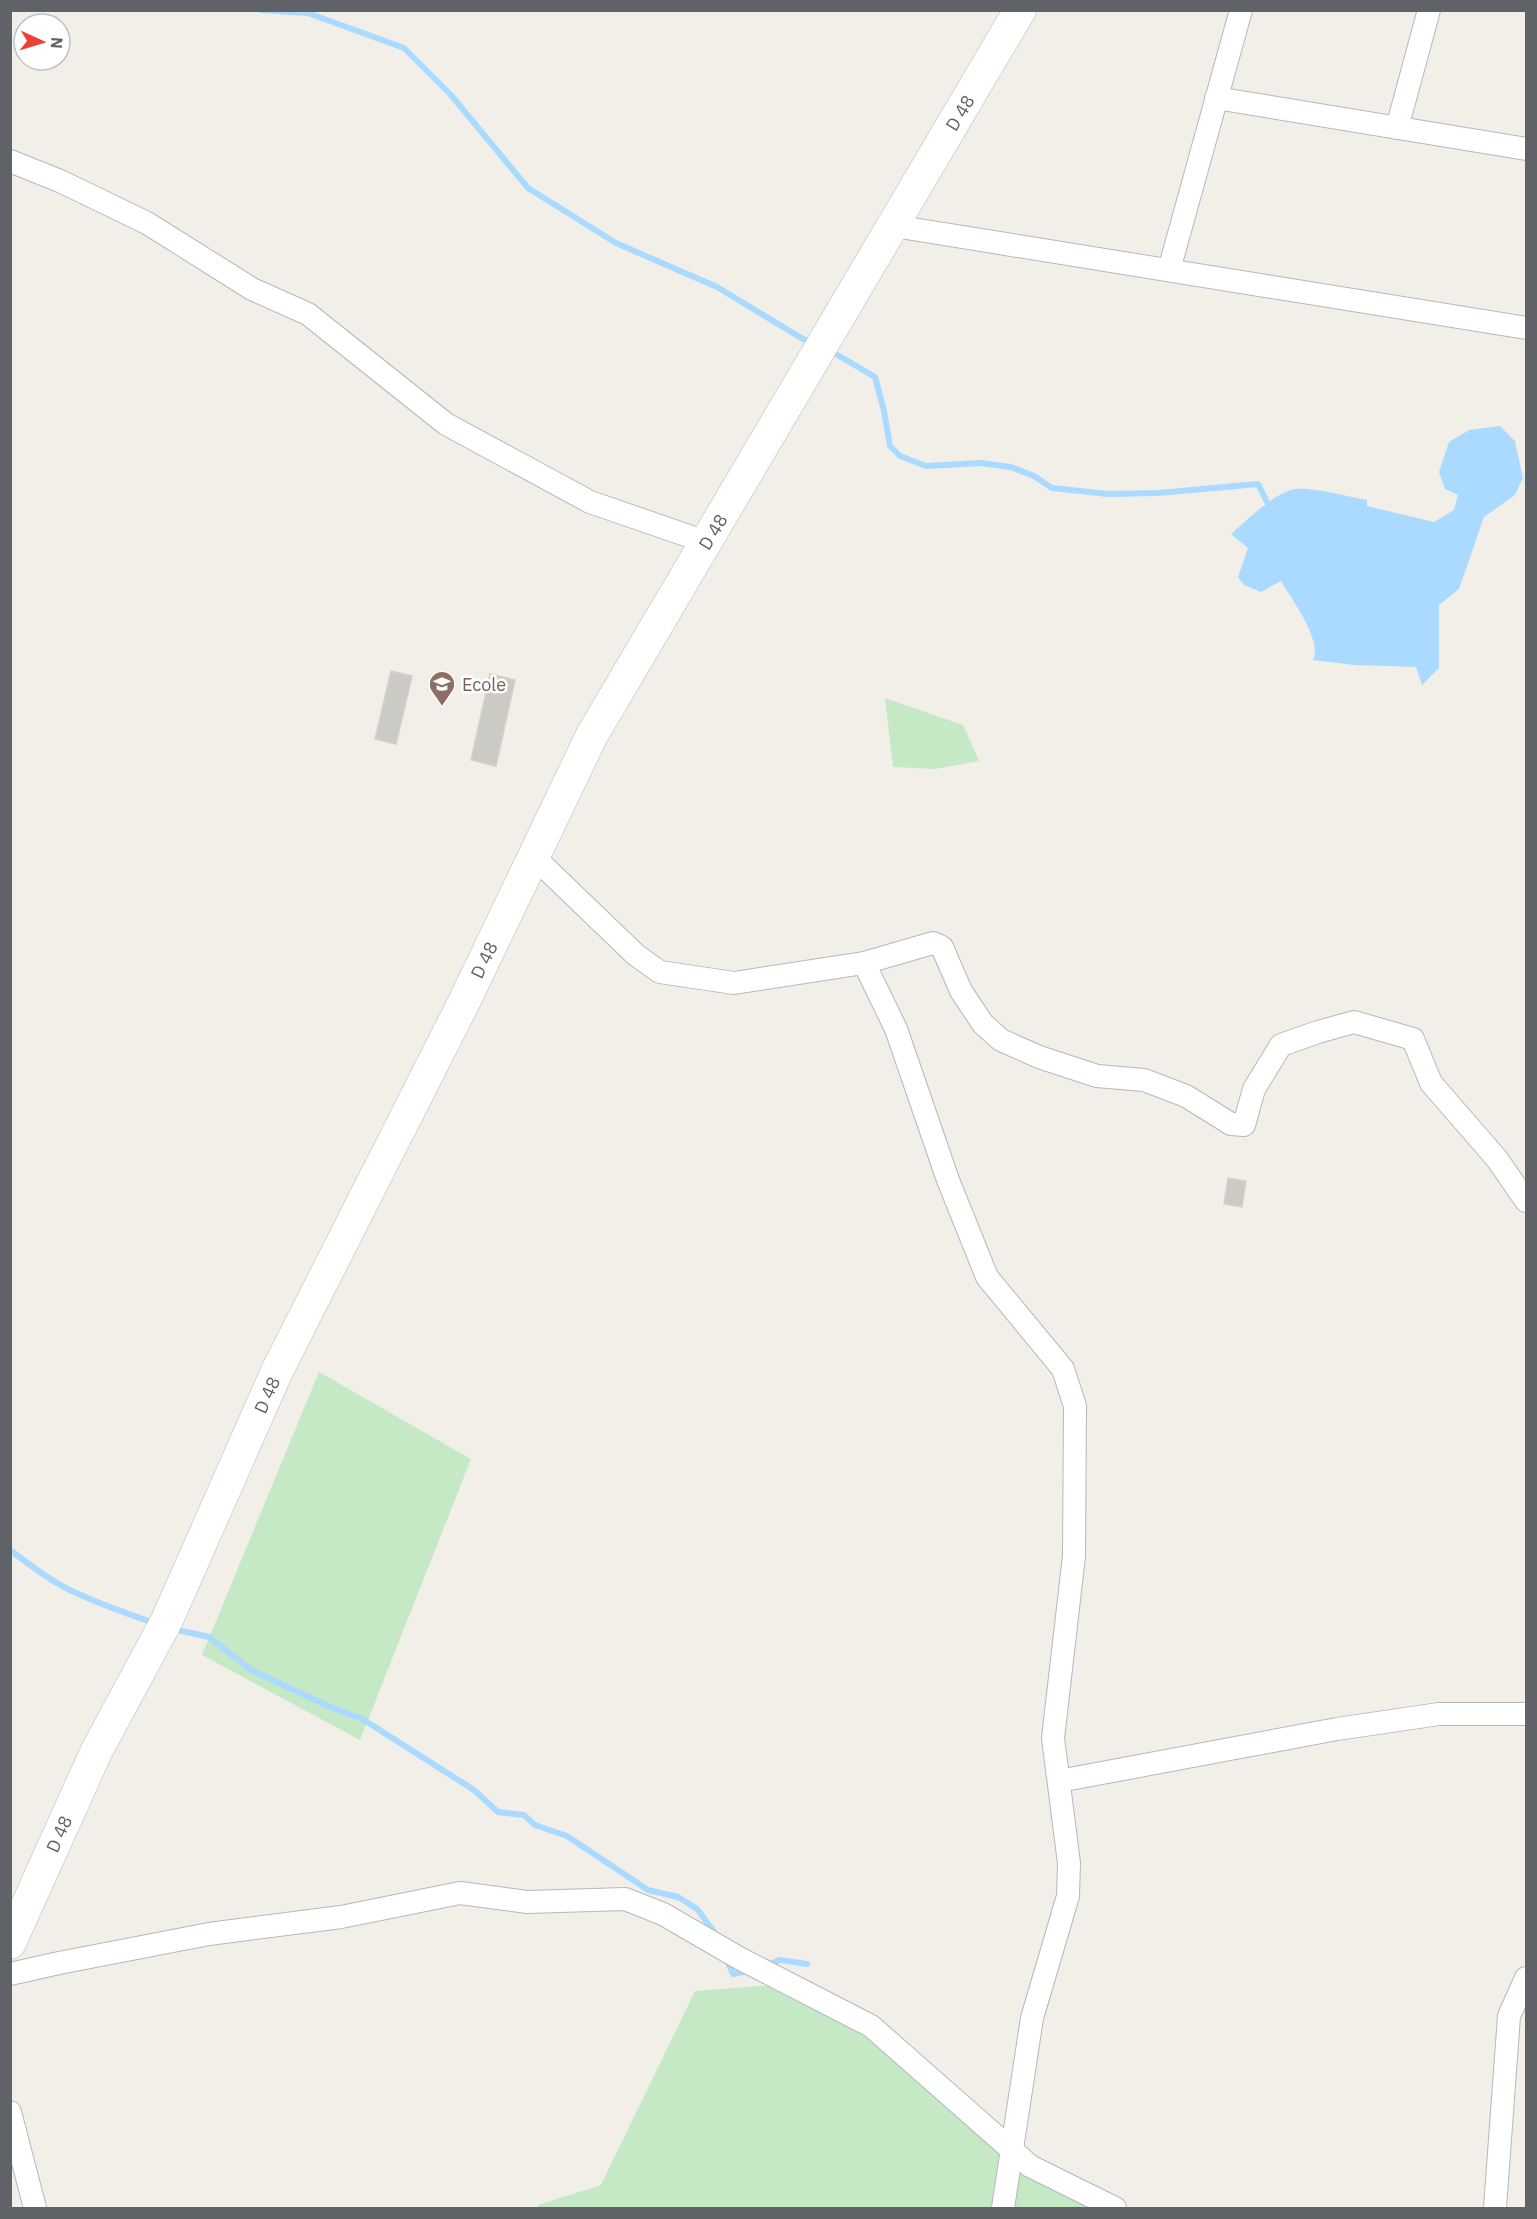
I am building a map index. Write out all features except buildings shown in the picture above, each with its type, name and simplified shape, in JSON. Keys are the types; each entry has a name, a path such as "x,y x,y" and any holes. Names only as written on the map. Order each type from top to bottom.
{"street":[{"name":"D 48","path":"10,1942 96,1752 163,1626 278,1371 464,1002 592,735 1020,10"},
{"path":"1169,270 1241,10"},
{"path":"1396,128 1429,10"},
{"path":"1216,98 1527,149"},
{"path":"10,160 60,181 147,223 252,289 308,314 446,424 590,502 706,542"},
{"path":"894,226 1527,328"},
{"path":"534,857 636,955 660,972 734,983 864,963 933,943 942,947 962,991 983,1024 1001,1040 1039,1057 1097,1076 1144,1080 1186,1096 1231,1124 1244,1125 1254,1089 1281,1046 1354,1022 1413,1039 1431,1083 1497,1159 1527,1201"},
{"path":"864,963 897,1029 948,1180 987,1277 1063,1369 1075,1406 1074,1556 1053,1738 1069,1863 1068,1896 1032,2018 1003,2208"},
{"path":"1059,1781 1337,1729 1439,1714 1527,1714"},
{"path":"10,1974 209,1934 341,1917 460,1893 526,1902 625,1899 663,1914 739,1958 871,2026 1030,2166 1115,2208"},
{"path":"1495,2208 1509,2016 1527,1978"},
{"path":"10,2112 35,2208"}],"green space":[{"path":"885,698 963,725 979,761 935,769 893,767"},
{"path":"319,1372 471,1459 360,1740 202,1655"},
{"path":"789,1984 871,2026 1030,2166 1115,2208 539,2208 538,2205 601,2185 695,1991"}],"water":[{"path":"1500,426 1515,441 1523,478 1515,495 1484,517 1459,589 1439,605 1439,668 1422,685 1416,667 1354,665 1313,660 1314,642 1310,631 1281,581 1261,592 1244,585 1238,577 1248,548 1231,534 1262,507 1288,491 1303,489 1321,491 1367,500 1367,506 1434,522 1454,510 1458,495 1445,489 1439,472 1449,442 1469,430"}],"waterway":[{"path":"261,10 308,13 404,48 451,95 528,188 616,243 717,287 803,339 814,343"},
{"path":"829,350 875,377 890,446 900,456 926,466 980,463 1011,467 1034,476 1052,488 1108,494 1158,493 1258,484 1267,502"},
{"path":"10,1550 45,1576 68,1589 154,1623"},
{"path":"173,1629 209,1637 251,1670 364,1720 474,1790 498,1812 524,1815 535,1825 567,1836 648,1890 678,1897 697,1909 718,1937"},
{"path":"727,1960 733,1974 749,1971"},
{"path":"767,1965 780,1960 807,1964"}],"place":[{"name":"Ecole","path":"442,707"}]}
